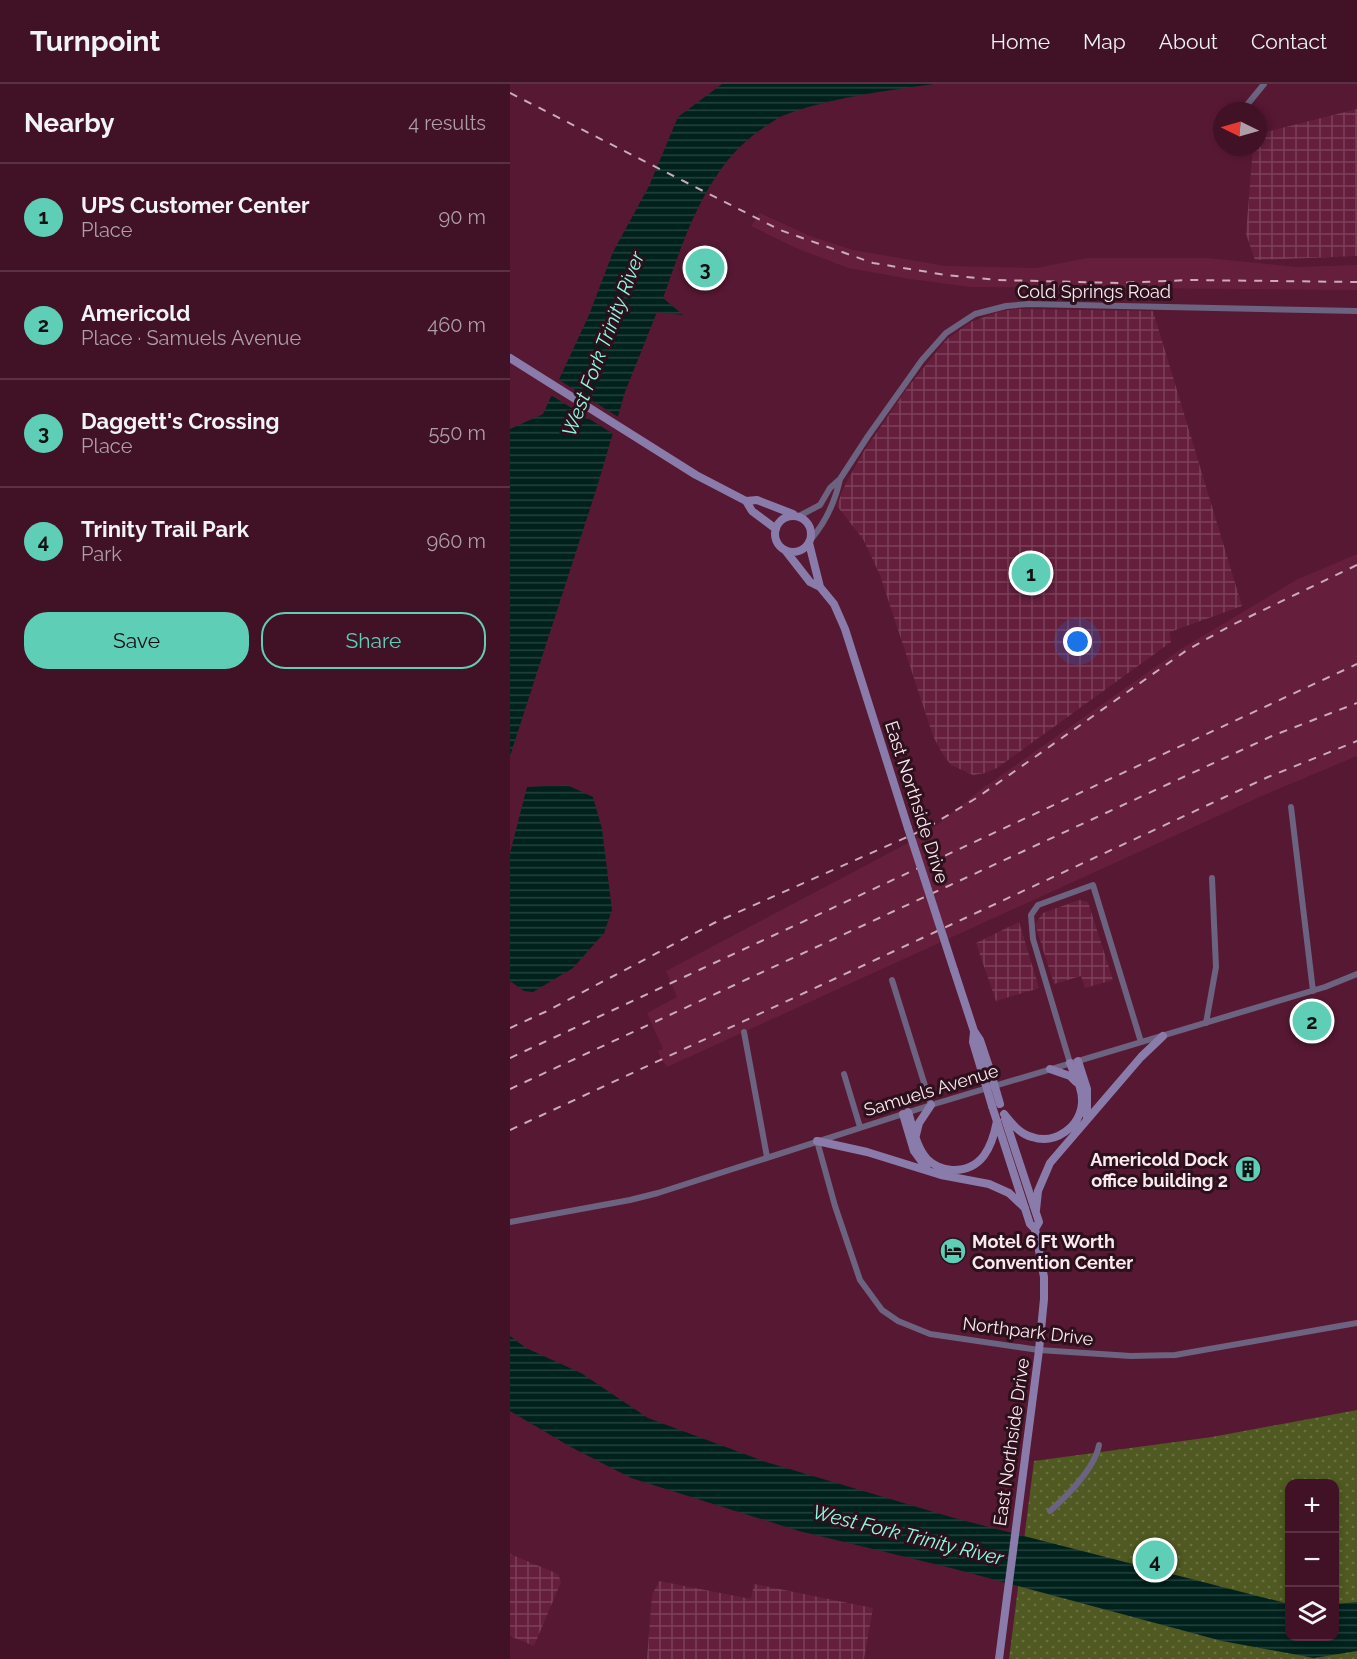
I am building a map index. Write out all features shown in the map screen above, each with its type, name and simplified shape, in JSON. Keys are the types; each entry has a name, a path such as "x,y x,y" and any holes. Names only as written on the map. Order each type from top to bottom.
{"street":[{"path":"1249,102 1264,84"},
{"name":"Cold Springs Road","path":"798,516 820,505 936,343 955,325 986,311 1006,306 1037,304 1357,311"},
{"path":"510,358 681,466 746,501 752,511 776,530"},
{"name":"Cold Springs Road","path":"810,540 822,525 836,500 840,478"},
{"path":"746,501 757,500 798,516 807,520 810,526 810,540 800,551 785,550 775,538 779,521 784,517 798,516"},
{"name":"East Northside Drive","path":"810,540 820,587"},
{"name":"East Northside Drive","path":"785,550 810,582 820,587 834,604 845,629 974,1031 980,1040 996,1105 1031,1210 1030,1224 1035,1229 1044,1277 1040,1350 999,1659"},
{"path":"1290,807 1313,991"},
{"path":"1206,1023 1216,959 1212,878"},
{"path":"1087,1119 1087,1089 1074,1062 1033,939 1031,915 1038,905 1093,885 1141,1042"},
{"name":"Samuels Avenue","path":"510,1222 630,1200 931,1105 1313,991 1357,974"},
{"path":"892,980 931,1105 920,1123 916,1136"},
{"path":"744,1032 767,1157"},
{"path":"817,1141 856,1149 941,1175 999,1188 1031,1210 1050,1163 1141,1057 1163,1036"},
{"path":"905,1113 923,1153 932,1163 945,1169 963,1169 975,1165 984,1158 1000,1118 1032,1137 1046,1139 1066,1132 1080,1113 1082,1095 1074,1062"},
{"path":"1050,1069 1070,1076 1078,1084"},
{"path":"844,1074 860,1127"},
{"path":"905,1113 914,1151 927,1169"},
{"name":"Northpark Drive","path":"817,1141 850,1254 860,1280 882,1310 911,1328 930,1334 1040,1350 1131,1356 1167,1355 1357,1323"},
{"path":"1050,1511 1069,1494 1097,1454 1099,1445"}],"shaded area":[{"path":"1357,109 1357,256 1255,260 1246,234 1252,156 1267,156 1267,132"},
{"path":"760,213 810,236 853,250 945,266 1036,268 1087,258 1207,258 1297,267 1357,265 1357,290 971,287 848,268 796,248 751,226"},
{"path":"1019,309 1153,311 1242,606 1170,632 1171,642 997,768 973,775 951,765 933,736 880,575 863,539 837,506 843,489 864,451 908,387 946,340 971,322 1001,311"},
{"path":"1357,554 1357,756 1264,795 667,1067 661,1059 658,1051 663,1049 647,1013 677,997 666,971 927,833 983,788 1181,649 1298,579"},
{"path":"1079,900 1088,902 1113,980 1085,988 1081,976 1054,984 1035,924 1043,913"},
{"path":"1019,922 1039,988 996,1001 976,943"},
{"path":"510,1554 558,1574 561,1582 534,1646 510,1636"},
{"path":"659,1581 751,1599 754,1584 873,1608 864,1659 647,1659 652,1595"}],"green space":[{"path":"1357,1410 1357,1659 1009,1659 1034,1461 1212,1437"}],"water":[{"name":"West Fork Trinity River","path":"722,84 934,84 836,100 782,116 743,144 712,182 689,227 663,298 683,315 657,312 625,392 597,487 510,756 510,429 543,414 589,315 613,252 649,186 678,117"},
{"path":"567,785 593,797 602,829 612,910 604,933 573,968 533,992 524,991 510,981 510,853 527,787"},
{"name":"West Fork Trinity River","path":"510,1336 526,1348 581,1373 648,1418 766,1462 954,1518 1285,1603 1285,1641 1339,1641 1339,1604 1357,1602 1357,1651 1314,1658 1222,1641 951,1568 799,1531 631,1478 569,1446 510,1411"}],"pier":[{"path":"556,378 620,418 615,435 549,394"}],"railway":[{"path":"510,93 780,230 873,263 946,275 998,280 1119,283 1191,280 1357,282"},
{"path":"510,1028 714,923 925,829 978,797 1187,650 1230,626 1357,565"},
{"path":"510,1058 1357,664"},
{"path":"510,1089 1272,736 1357,703"},
{"path":"510,1130 1268,777 1357,741"}],"place":[{"name":"Daggett's Crossing","path":"705,268"},
{"name":"UPS Customer Center","path":"1031,573"},
{"name":"Americold","path":"1312,1021"},
{"name":"Americold Dock office building 2","path":"1248,1169"},
{"name":"Motel 6 Ft Worth Convention Center","path":"953,1251"},
{"name":"Trinity Trail Park","path":"1155,1560"}]}
